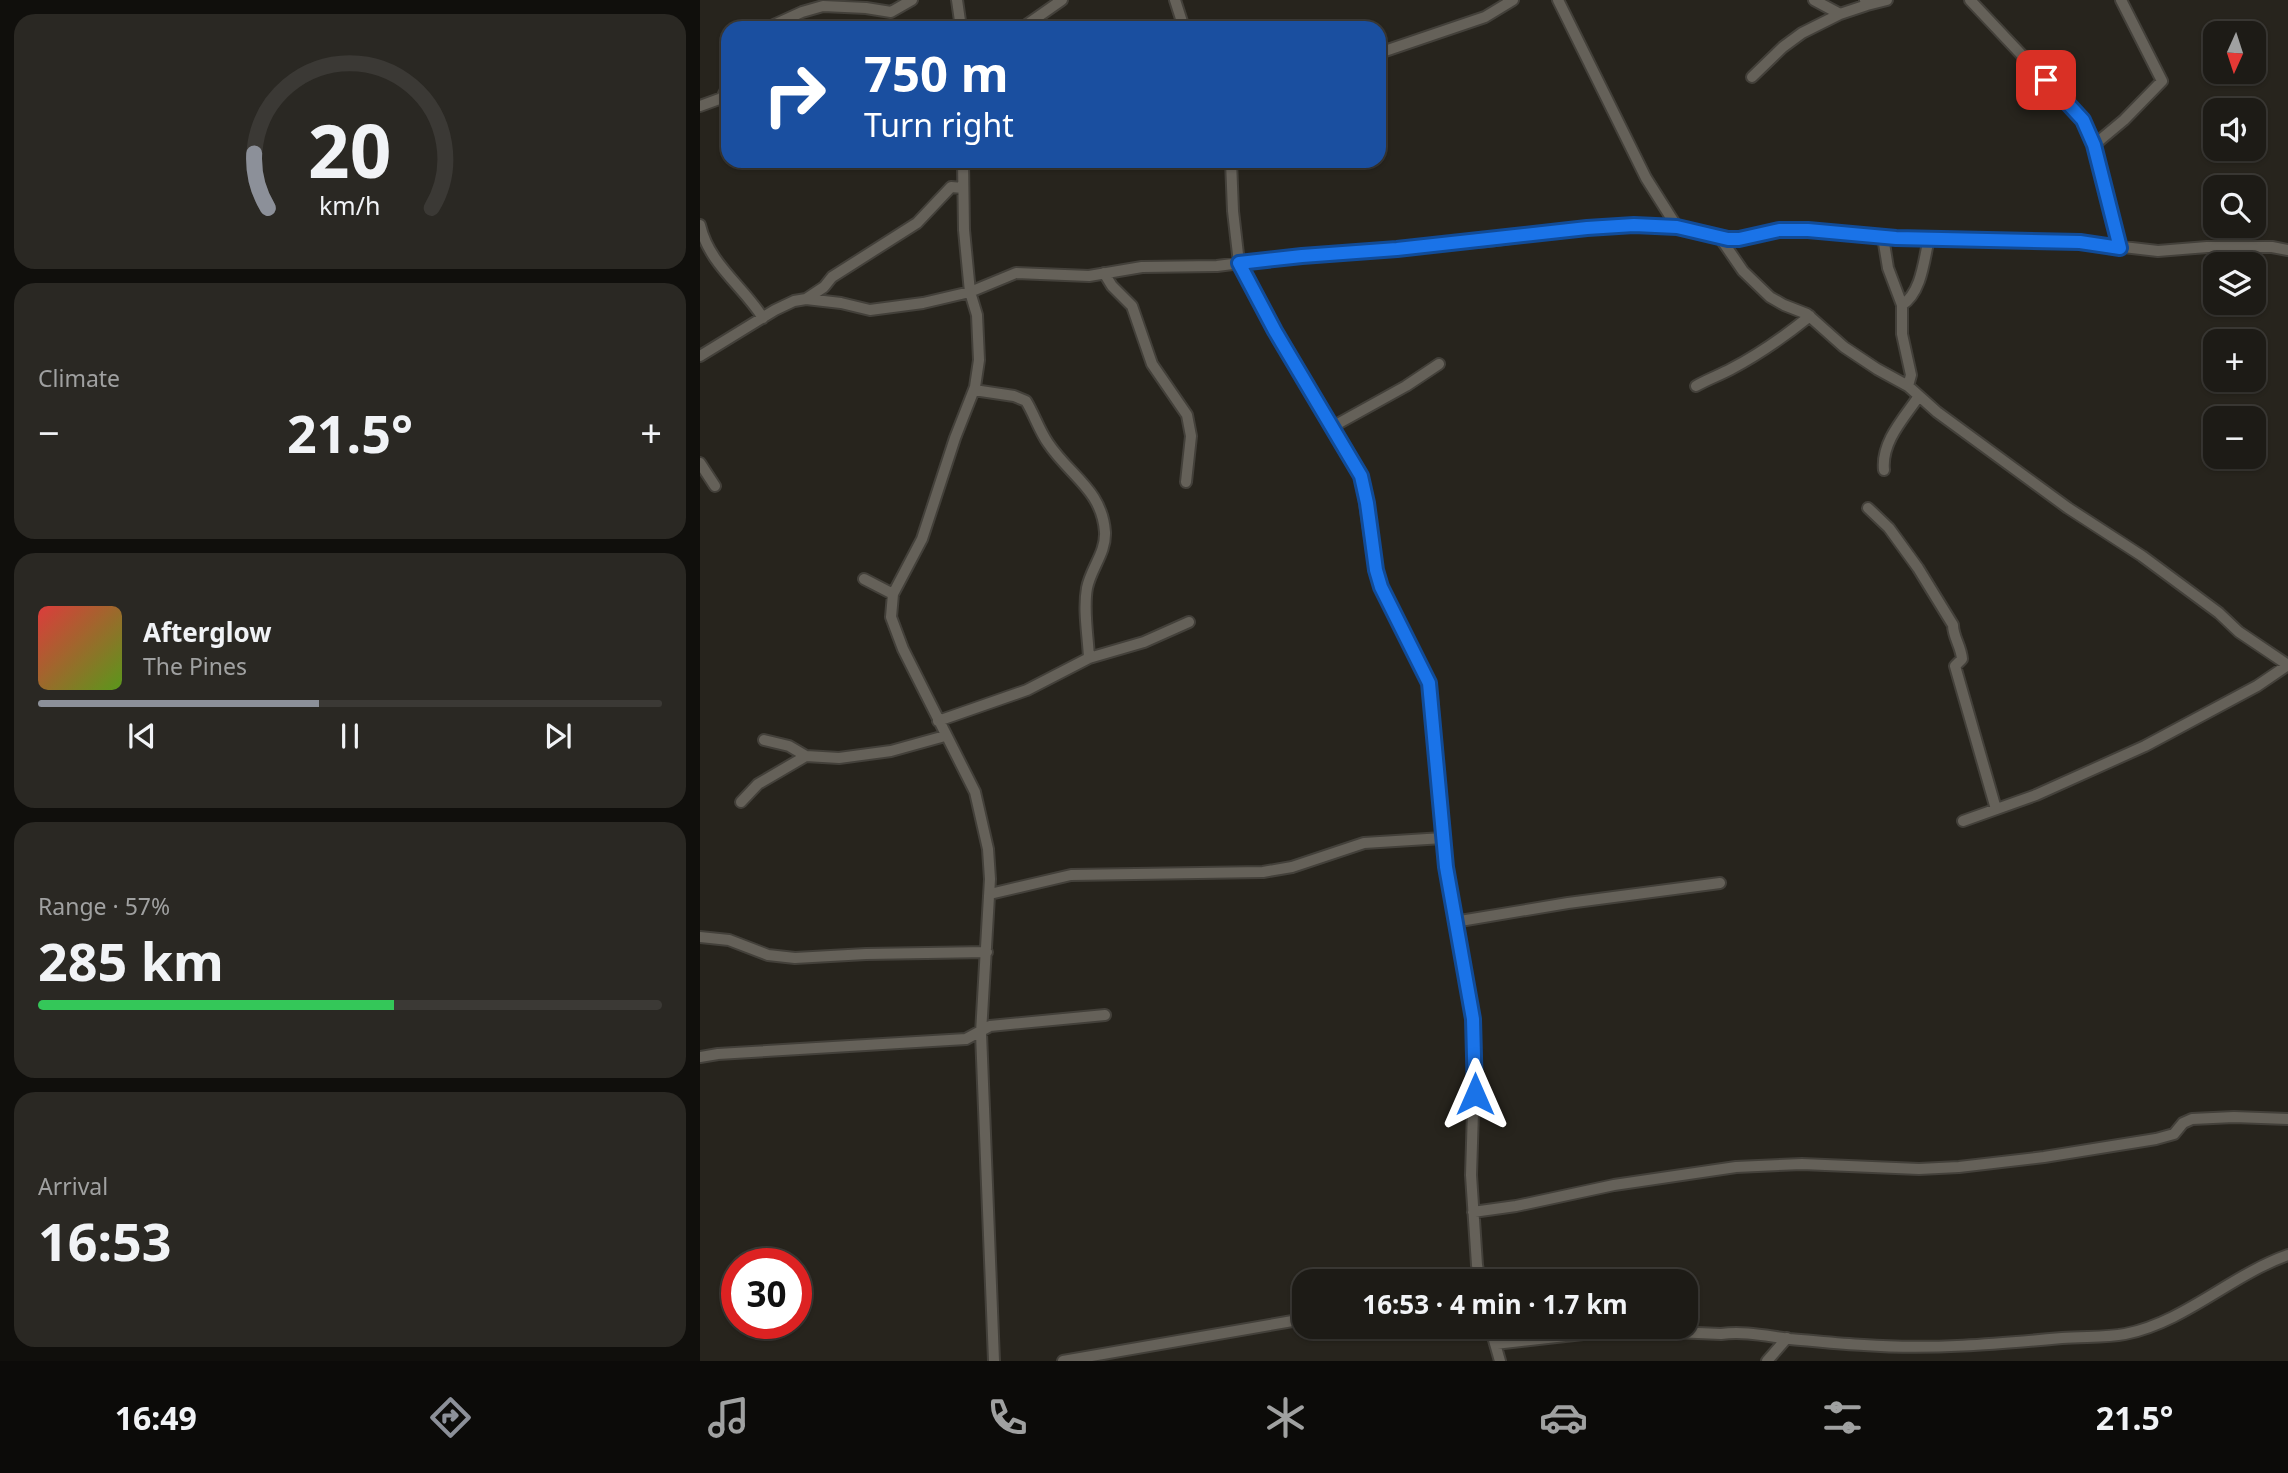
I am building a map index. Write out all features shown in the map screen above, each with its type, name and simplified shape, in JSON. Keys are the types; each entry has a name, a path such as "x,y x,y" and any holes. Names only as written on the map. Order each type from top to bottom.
{"street":[{"path":"782,21 822,6 891,12 912,0"},
{"path":"957,0 960,21"},
{"path":"1032,21 1062,0"},
{"path":"1175,0 1182,21"},
{"path":"1386,51 1485,17 1514,0"},
{"path":"1558,0 1646,178 1677,227"},
{"path":"1814,0 1840,14"},
{"path":"1752,77 1802,33 1866,2 1887,0"},
{"path":"1970,0 2083,120 2094,145 2120,248"},
{"path":"2094,145 2124,120 2127,113 2134,110 2162,81 2121,0"},
{"path":"700,106 721,98"},
{"path":"963,168 964,230 970,292 977,316 979,360 974,390 955,438 922,539 893,594 891,606 892,624 937,721 975,792 988,849 990,894 981,1033 994,1361"},
{"path":"1231,168 1239,263 1275,331 1361,476 1381,587 1429,683 1443,838 1475,1047 1471,1175 1479,1269"},
{"path":"700,356 785,305 806,299 824,287 832,277 917,223 951,187 963,188"},
{"path":"700,225 709,251 754,303 763,318"},
{"path":"806,299 870,310 923,303 970,292 1016,273 1089,276 1142,267 1217,266 1634,225 1677,227 1721,239 1739,239 1779,230 1808,230 1883,237 2080,242 2158,251 2207,247 2272,247 2288,250"},
{"path":"1883,237 1888,268 1902,305 1902,334 1911,375 1908,386"},
{"path":"1902,305 1907,303 1919,282 1929,238"},
{"path":"1721,239 1742,271 1757,286 1777,301 1810,316 1844,347 1908,386 2068,508 2143,556 2219,612 2239,632 2288,665 2257,686 2145,746 2071,781 1963,821"},
{"path":"1104,273 1112,286 1132,306 1152,365 1187,415 1191,436 1186,482"},
{"path":"1696,386 1783,338 1810,316"},
{"path":"1332,428 1406,386 1438,364"},
{"path":"974,390 1014,396 1026,401 1038,426 1062,463 1083,482 1099,502 1105,534 1103,548 1086,591 1089,658"},
{"path":"1884,470 1882,456 1886,446 1919,396"},
{"path":"700,463 715,486"},
{"path":"1868,508 1889,528 1918,568 1953,625 1953,632 1961,646 1962,659 1955,666 1996,809"},
{"path":"864,579 893,594"},
{"path":"937,721 1041,684 1089,658 1144,642 1189,622"},
{"path":"764,740 789,747 806,756 839,758 891,751 945,736"},
{"path":"741,802 758,784 806,756"},
{"path":"990,894 1071,875 1263,872 1292,867 1364,843 1443,838"},
{"path":"1454,922 1568,902 1720,883"},
{"path":"700,937 729,940 768,955 795,958 987,952"},
{"path":"700,1057 966,1039 990,1026 1105,1015"},
{"path":"1473,1212 1516,1206 1614,1185 1737,1167 1802,1164 1919,1169 1959,1167 2045,1157 2156,1139 2174,1134 2192,1119 2288,1119"},
{"path":"1495,1344 1636,1328 1651,1331 1761,1334 1867,1346 2006,1344 2127,1334 2182,1311 2248,1272 2288,1255"},
{"path":"1063,1361 1292,1321"},
{"path":"1768,1361 1787,1338"},
{"path":"1494,1339 1500,1361"}],"route":[{"path":"1475,1094 1473,1019 1446,867 1429,683 1381,587 1361,476 1275,331 1239,263 1634,225 1677,227 1721,239 1739,239 1779,230 1808,230 1896,238 2080,242 2120,248 2094,145 2083,120 2046,80"}]}
